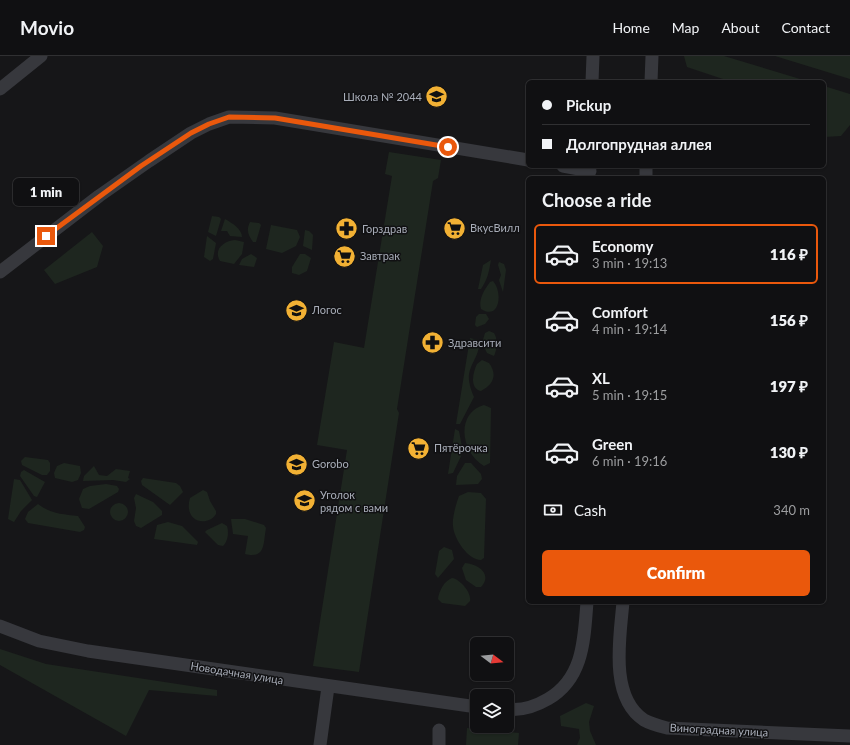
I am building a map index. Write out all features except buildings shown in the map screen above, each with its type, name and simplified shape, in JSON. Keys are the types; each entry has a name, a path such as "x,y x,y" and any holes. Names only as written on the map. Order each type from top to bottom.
{"street":[{"path":"0,89 41,56"},
{"path":"592,80 593,56"},
{"path":"651,80 652,56"},
{"path":"0,272 135,170 191,133 209,124 235,117 275,118 526,160"},
{"path":"571,168 590,172"},
{"path":"514,709 524,708 539,704 562,690 570,680 582,656 587,604"},
{"name":"Виноградная улица","path":"623,604 619,672 623,689 629,702 636,714 645,721 667,728 850,736"},
{"name":"Новодачная улица","path":"0,626 39,641 88,651 328,687 470,706"},
{"path":"320,745 328,687"},
{"path":"439,745 440,730"}],"shaded area":[{"path":"684,56 724,56 803,80 726,80 687,67"},
{"path":"775,56 850,56 850,79"},
{"path":"826,87 850,94 850,125 841,136 826,137"},
{"path":"389,152 441,160 438,178 433,181 397,409 399,413 359,672 313,666 347,450 317,445 334,342 364,348 392,176 385,174"},
{"path":"212,216 219,217 221,219 216,236 208,232"},
{"path":"225,219 240,231 242,237 230,236 227,231 221,231"},
{"path":"250,222 259,223 261,225 256,242 253,242 249,235 248,228"},
{"path":"271,225 297,230 300,237 296,246 282,253 266,249"},
{"path":"305,230 309,231 313,235 312,250 303,246"},
{"path":"92,232 103,246 97,267 55,284 44,270"},
{"path":"207,236 216,243 213,259 210,261 204,257"},
{"path":"235,240 244,242 242,254 234,264 220,261 218,253 221,246 227,242"},
{"path":"251,254 257,258 254,267 239,265 242,259"},
{"path":"300,254 305,254 311,258 307,271 299,275 292,273 292,267"},
{"path":"491,260 485,282 481,289 478,289 483,265"},
{"path":"499,262 504,264 506,270 503,292 499,280 501,275 498,265"},
{"path":"493,281 498,292 498,304 492,311 487,312 481,309 480,302 482,294 490,282"},
{"path":"479,314 486,314 489,319 485,324 477,327 475,325 476,317"},
{"path":"489,331 494,333 497,341 494,356 487,353 482,343 485,333"},
{"path":"470,338 478,340 479,344 479,349 469,374 470,386 474,397 460,424 456,424"},
{"path":"482,360 489,363 492,367 494,376 489,386 481,391 475,387 473,379 477,364"},
{"path":"484,405 491,408 490,463 484,466 476,460 470,452 464,434 465,424 469,416 475,409"},
{"path":"455,429 459,431 463,452 453,473 448,474"},
{"path":"25,457 48,460 50,463 50,471 47,475 42,475 22,465 21,461"},
{"path":"64,463 80,466 81,473 78,480 72,482 55,478 54,473 57,466"},
{"path":"465,463 471,463 481,474 482,479 478,484 456,485 457,476"},
{"path":"94,466 99,475 107,476 116,469 130,471 128,478 130,479 126,482 113,480 83,481 84,476"},
{"path":"24,470 45,482 37,497 34,496 20,476 21,472"},
{"path":"143,478 176,483 180,486 183,492 170,505 142,485 141,481"},
{"path":"14,479 20,480 32,500 21,511 14,522 8,519"},
{"path":"106,484 117,486 119,489 118,492 89,509 82,508 79,499 83,489 90,486"},
{"path":"203,490 207,492 216,514 208,520 202,521 193,517 190,513 189,506 190,498"},
{"path":"468,492 481,493 486,499 484,558 481,560 471,557 462,548 456,537 453,526 453,519 459,496"},
{"path":"136,494 153,502 162,511 162,515 141,528 136,526 134,521 136,508 134,498"},
{"path":"119,503 125,506 128,512 125,518 119,521 113,518 110,512 113,506"},
{"path":"38,504 52,512 78,516 85,527 84,530 80,532 28,523 25,519 28,512"},
{"path":"231,519 245,519 264,525 266,528 264,545 260,552 252,555 245,554 248,536 233,534"},
{"path":"168,522 182,526 198,542 197,545 154,539 157,525"},
{"path":"222,523 227,526 228,531 228,537 223,546 218,545 205,532"},
{"path":"444,547 452,550 454,559 438,578 435,574 439,551"},
{"path":"465,563 475,565 485,574 484,582 481,587 476,587 466,580 462,568"},
{"path":"452,578 462,584 469,594 470,601 465,606 442,603 438,599 442,587 449,579"},
{"path":"0,649 46,664 217,690 217,696 149,690 126,736 0,665"},
{"path":"586,703 594,706 589,722 590,731 596,745 577,745 580,738 579,729 561,726 560,716"},
{"path":"467,728 470,728 470,733 519,733 518,745 466,745"}],"place":[{"name":"Школа № 2044","path":"437,97"},
{"name":"ВкусВилл","path":"455,228"},
{"name":"Горздрав","path":"347,229"},
{"name":"Завтрак","path":"345,256"},
{"name":"Логос","path":"296,310"},
{"name":"Здравсити","path":"433,343"},
{"name":"Пятёрочка","path":"418,448"},
{"name":"Gorobo","path":"297,464"},
{"name":"Уголок рядом с вами","path":"305,501"}],"route":[{"path":"46,236 141,166 191,133 209,124 229,117 241,116 275,118 448,147"}]}
